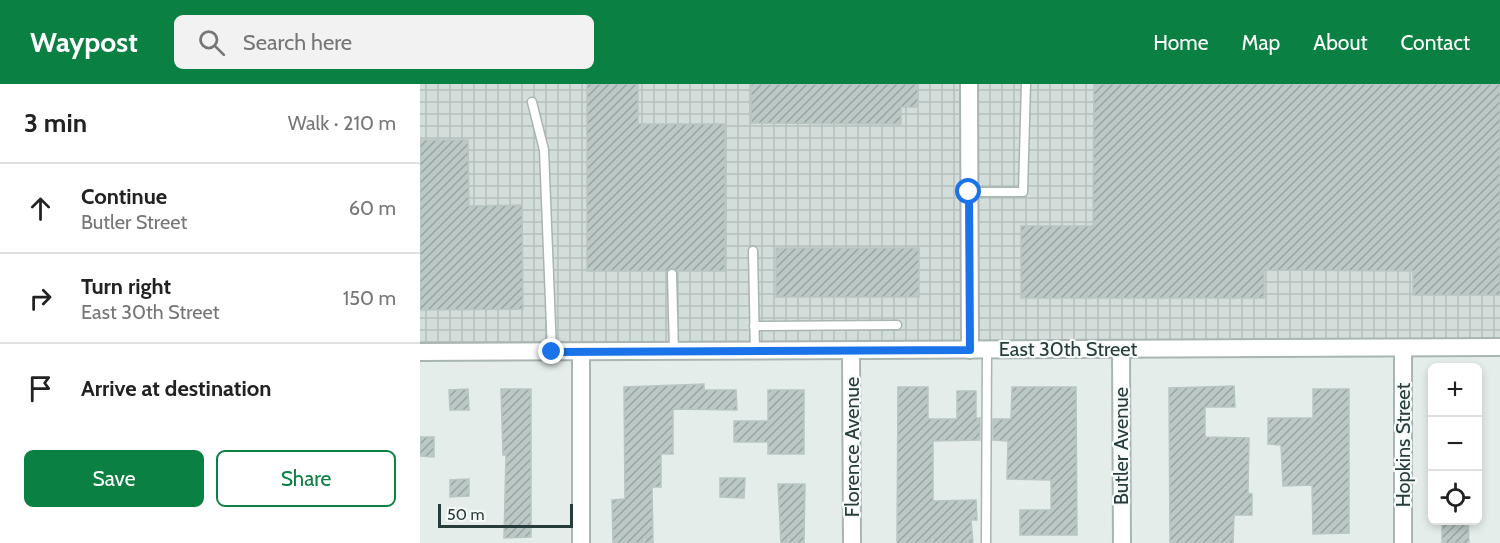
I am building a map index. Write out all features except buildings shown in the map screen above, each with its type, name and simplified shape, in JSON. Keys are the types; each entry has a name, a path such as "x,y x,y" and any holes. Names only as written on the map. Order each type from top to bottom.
{"street":[{"path":"969,84 970,350"},
{"name":"East 30th Street","path":"420,352 851,352 1500,347"},
{"name":"Hopkins Street","path":"1403,348 1403,543"},
{"name":"Butler Avenue","path":"1121,349 1122,543"},
{"name":"Florence Avenue","path":"851,352 852,543"},
{"path":"581,353 581,543"}],"lane":[{"path":"969,192 1023,192 1026,84"},
{"path":"532,102 544,150 552,352"},
{"path":"753,251 754,352"},
{"path":"672,274 674,352"},
{"path":"754,326 897,325"},
{"path":"986,543 987,350"}],"shaded area":[{"path":"420,84 1500,84 1500,352 420,355"}],"route":[{"path":"552,352 970,350 969,192"}]}
